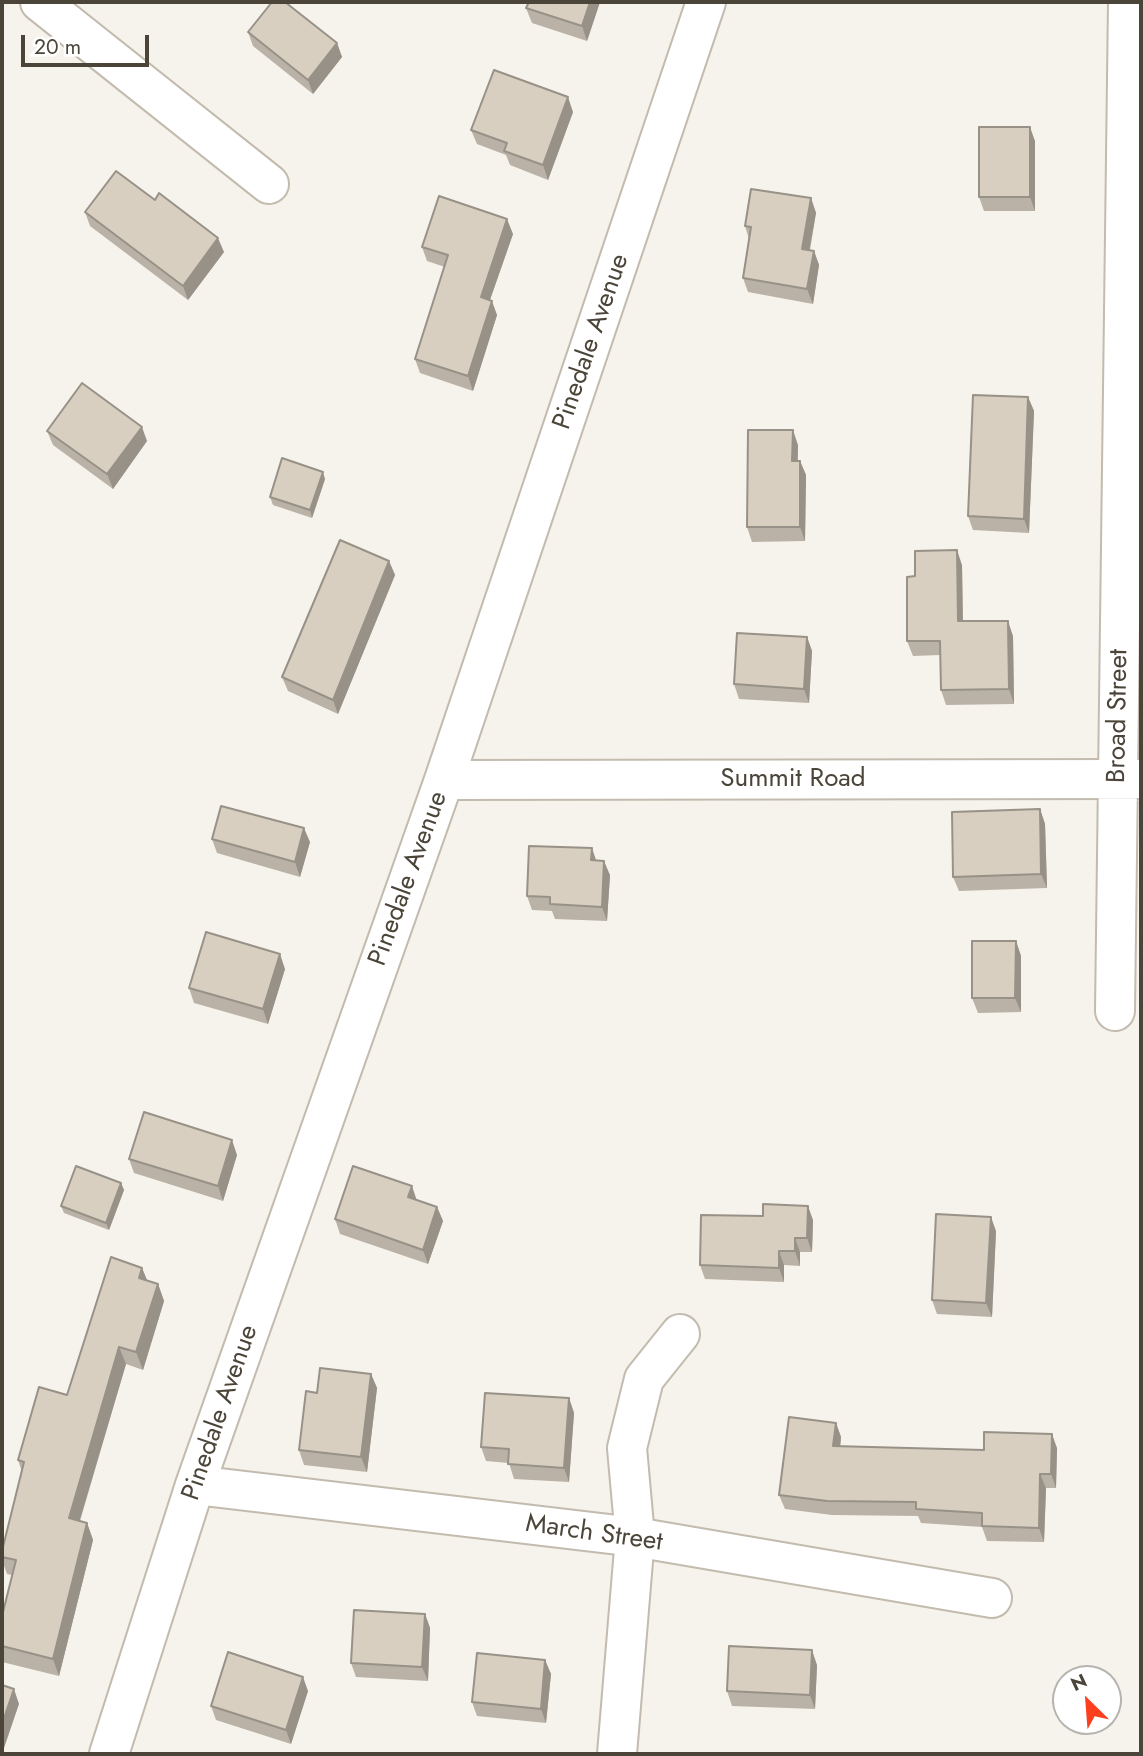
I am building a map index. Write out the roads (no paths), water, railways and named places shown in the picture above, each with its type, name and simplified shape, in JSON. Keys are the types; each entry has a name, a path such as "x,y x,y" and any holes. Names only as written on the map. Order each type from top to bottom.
{"street":[{"path":"40,2 269,184"},
{"name":"Pinedale Avenue","path":"109,1754 195,1485 444,779 706,2"},
{"name":"Broad Street","path":"1115,1011 1130,779 1132,20"},
{"name":"Summit Road","path":"444,779 1130,779"},
{"path":"617,1754 635,1538 627,1448 644,1379 680,1334"},
{"name":"March Street","path":"195,1485 635,1538 992,1598"}]}
